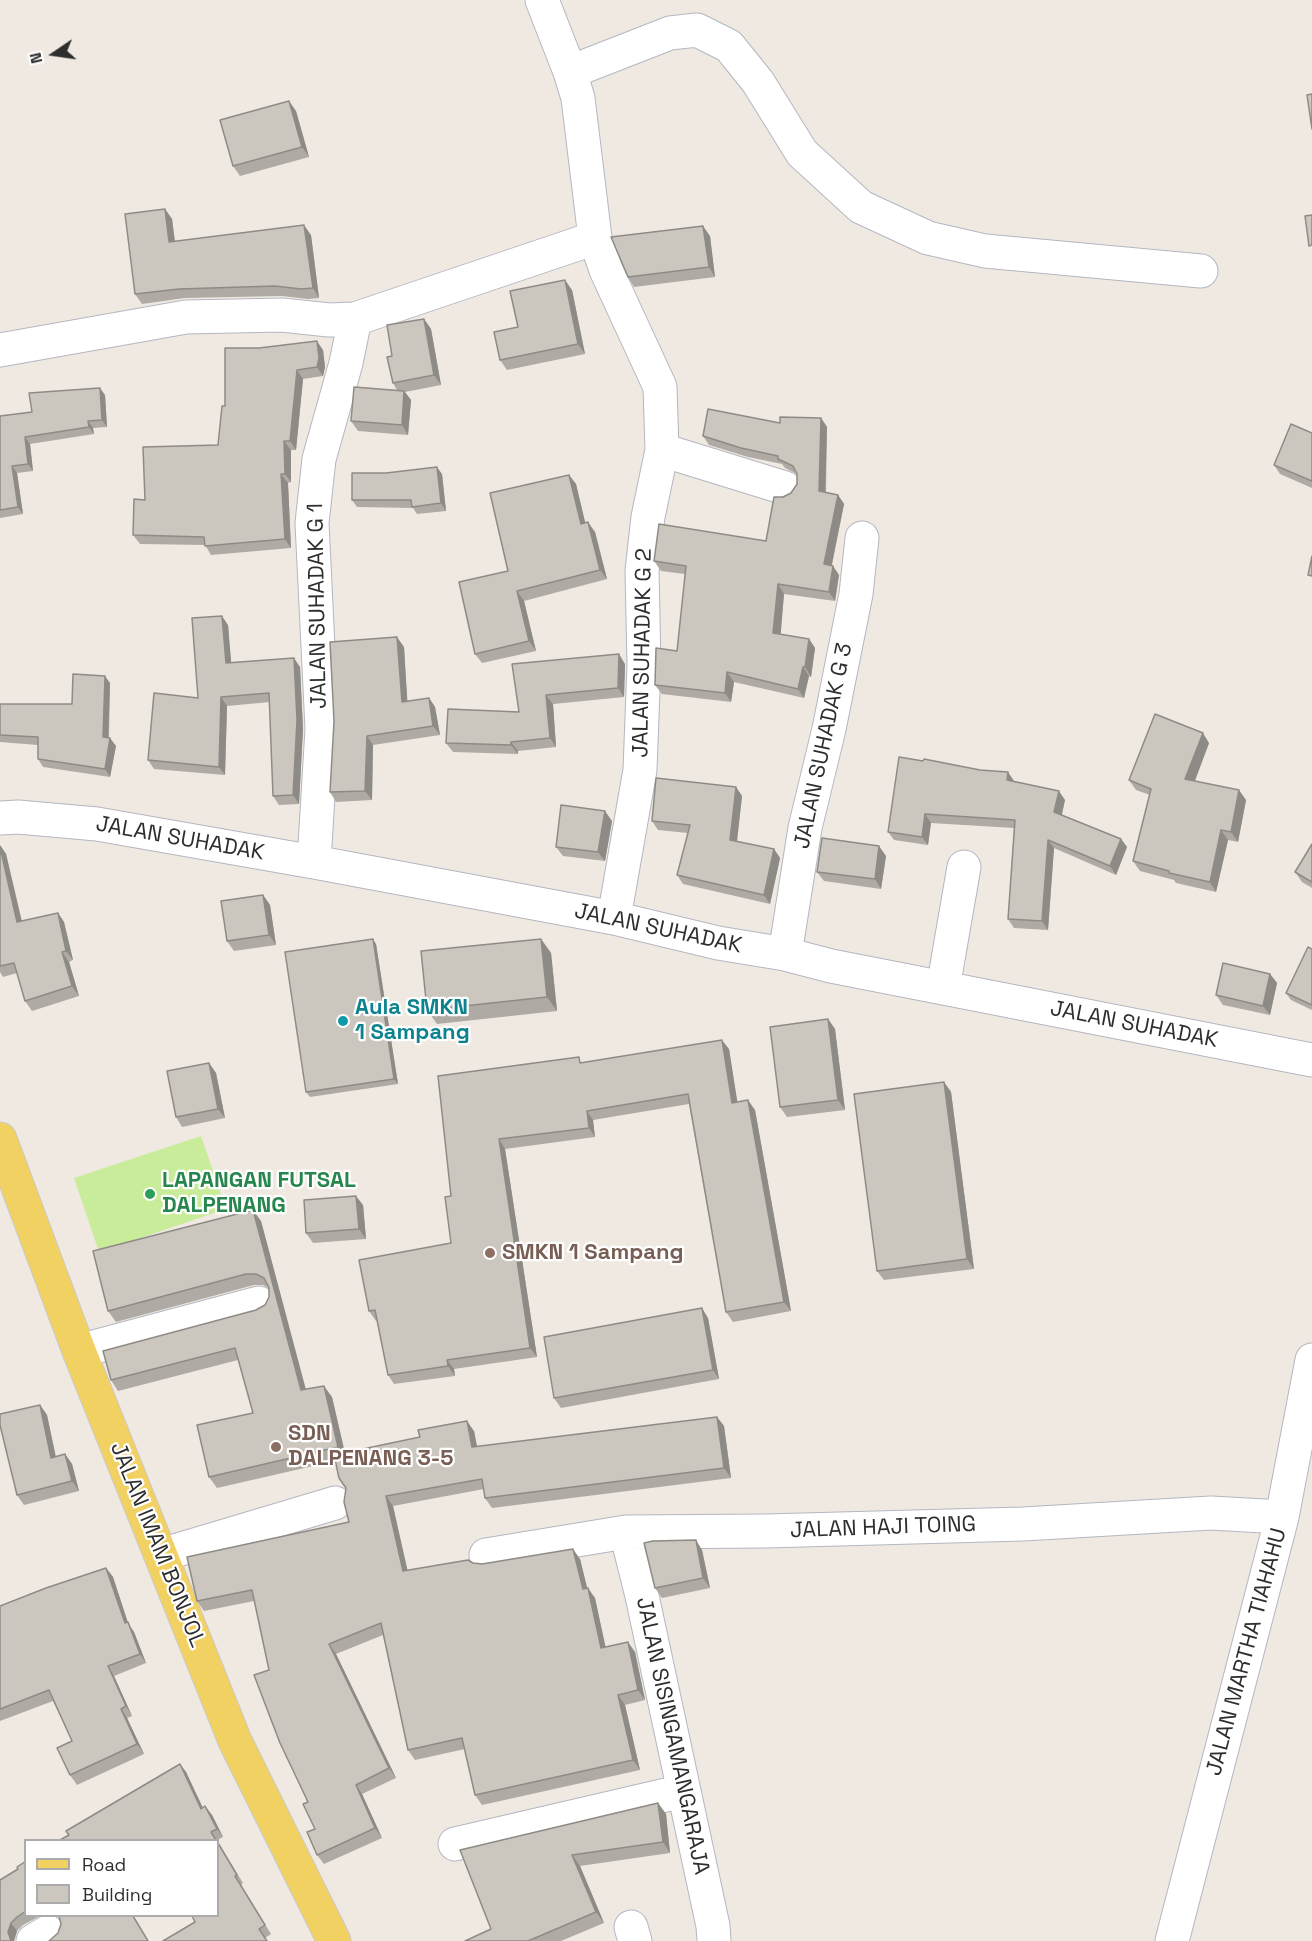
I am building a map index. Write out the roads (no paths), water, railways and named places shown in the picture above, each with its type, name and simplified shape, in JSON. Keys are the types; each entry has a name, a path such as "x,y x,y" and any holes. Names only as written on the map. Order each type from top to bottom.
{"main road":[{"name":"JALAN IMAM BONJOL","path":"0,1139 79,1351 235,1741 334,1941"}],"street":[{"path":"0,350 186,317 282,315 329,320 355,319 595,238 578,98 542,0"},
{"path":"570,72 670,33 697,30 729,46 758,82 802,153 861,207 928,238 985,251 1201,271"},
{"name":"JALAN SUHADAK G 2","path":"595,238 606,270 660,387 662,450 648,518 642,572 644,664 640,770 614,918"},
{"name":"JALAN SUHADAK G 1","path":"314,862 322,729 312,523 319,459 346,363 355,319"},
{"path":"662,450 785,489"},
{"name":"JALAN SUHADAK G 3","path":"785,954 805,828 856,594 862,538"},
{"name":"JALAN SUHADAK","path":"0,818 18,817 97,824 314,862 614,918 718,943 785,954 831,966 1312,1060"},
{"path":"943,988 964,867"},
{"path":"79,1351 259,1303"},
{"name":"JALAN MARTHA TIAHAHU","path":"1172,1941 1282,1517 1312,1360"},
{"path":"161,1555 335,1503"},
{"name":"JALAN HAJI TOING","path":"486,1555 626,1532 766,1531 1011,1524 1211,1514 1282,1517"},
{"name":"JALAN SISINGAMANGARAJA","path":"626,1532 642,1596 713,1926 714,1941"},
{"path":"455,1844 683,1791"}],"place":[{"name":"Aula SMKN 1 Sampang","path":"343,1021"},
{"name":"LAPANGAN FUTSAL DALPENANG","path":"150,1194"},
{"name":"SMKN 1 Sampang","path":"490,1253"},
{"name":"SDN DALPENANG 3-5","path":"276,1447"}]}
